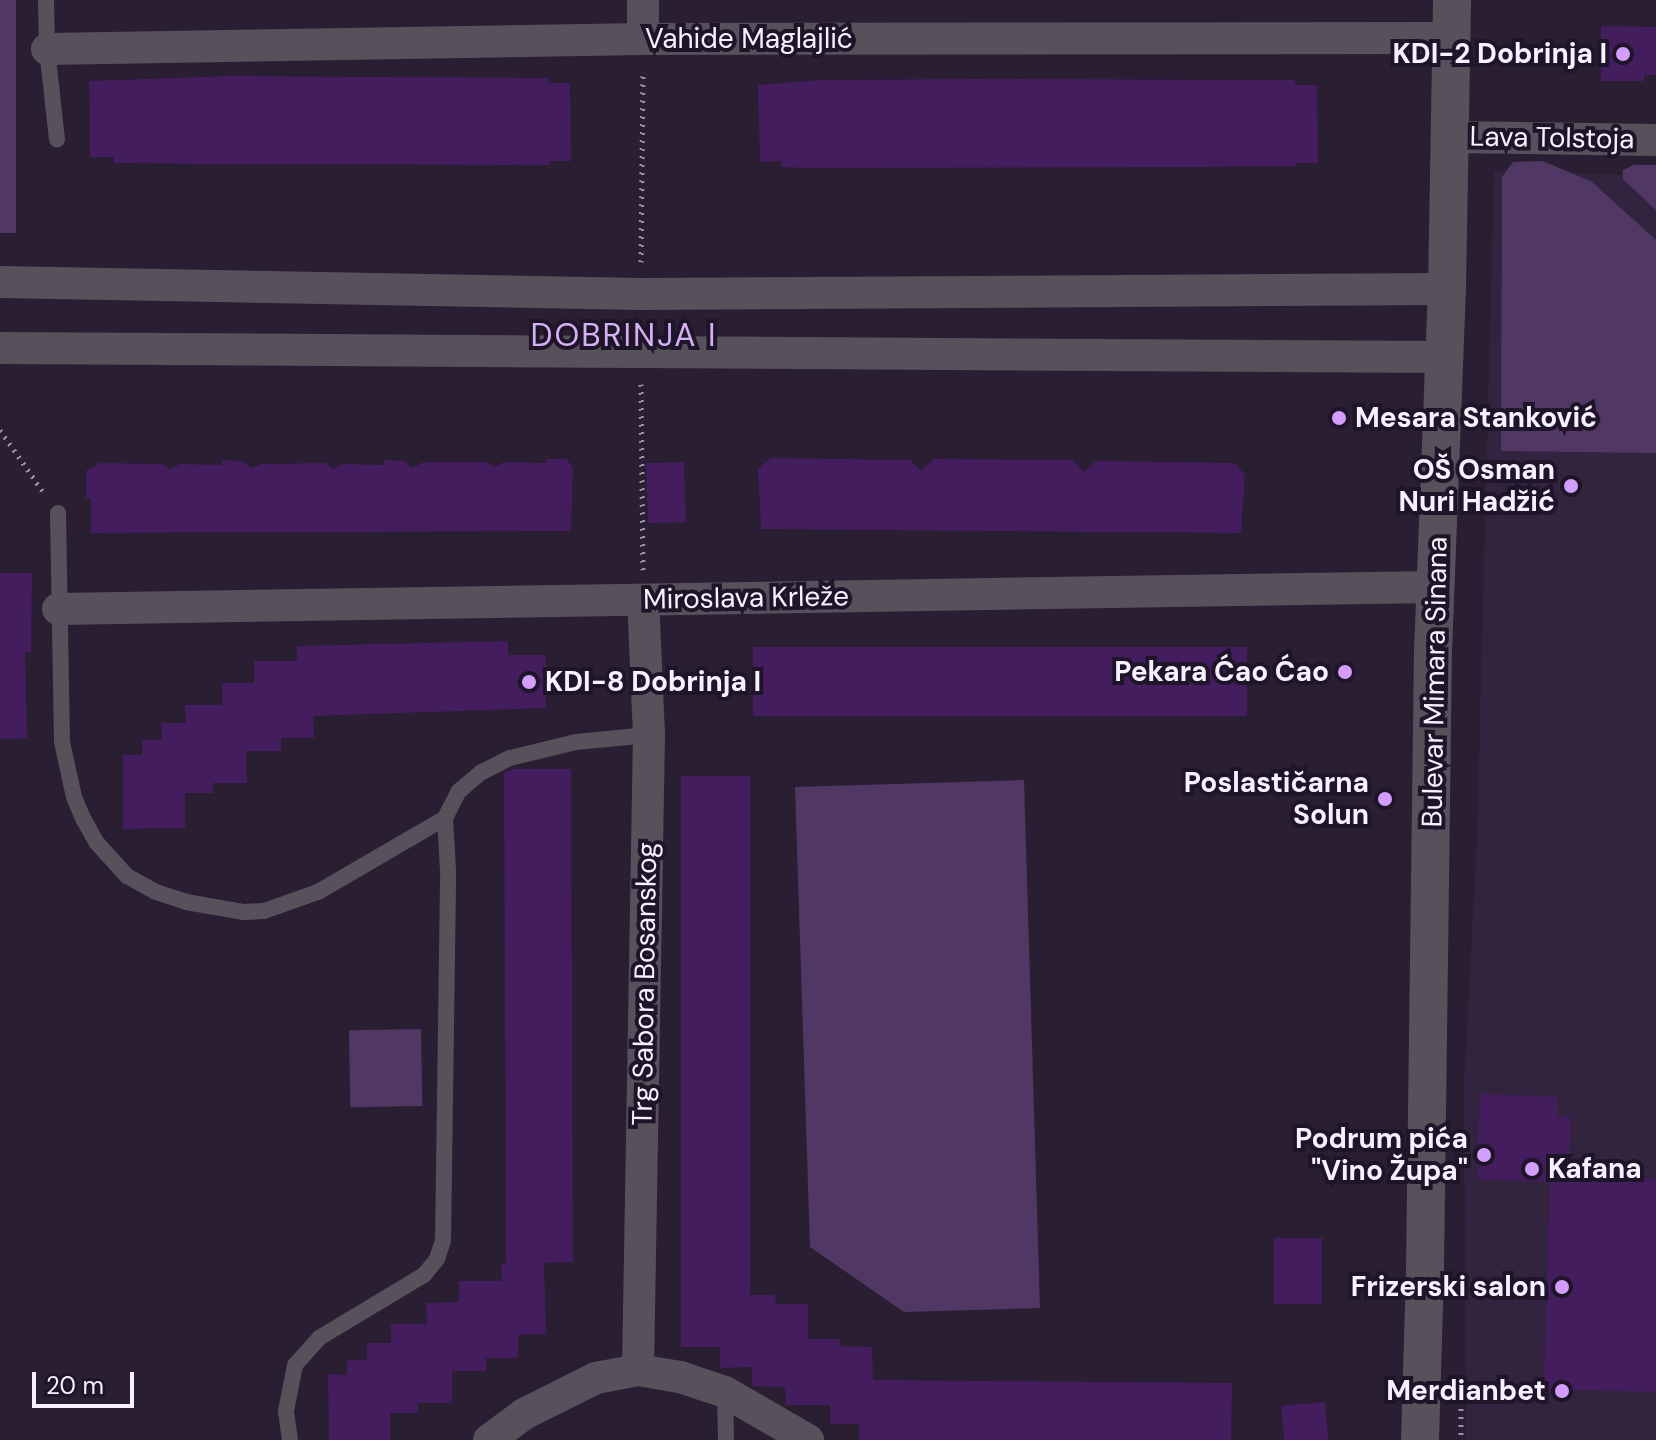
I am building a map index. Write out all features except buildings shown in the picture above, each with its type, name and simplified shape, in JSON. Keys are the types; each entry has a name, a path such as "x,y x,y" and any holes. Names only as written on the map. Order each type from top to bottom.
{"street":[{"path":"643,0 643,39"},
{"name":"Bulevar Mimara Sinana","path":"1420,1440 1435,587 1447,289 1452,0"},
{"name":"Vahide Maglajlić","path":"47,49 643,39 1451,38"},
{"name":"Lava Tolstoja","path":"1449,137 1656,140"},
{"path":"0,282 641,294 1447,289"},
{"path":"0,348 1444,357"},
{"name":"Miroslava Krleže","path":"58,609 1435,587"},
{"name":"Trg Sabora Bosanskog","path":"638,1370 649,735 643,600"},
{"path":"489,1440 524,1414 596,1378 638,1370 680,1377 725,1392 808,1440"}],"lane":[{"path":"46,0 47,49 57,139"},
{"path":"58,513 62,742 74,797 103,851 127,876 146,887 186,902 244,912 264,911 318,892 445,818"},
{"path":"290,1440 286,1411 295,1365 319,1338 424,1275 437,1259 443,1241 448,870 445,818 459,791 482,772 510,758 576,742 649,735"},
{"path":"725,1392 726,1440"}],"path":[{"path":"641,294 643,39"},
{"path":"641,351 643,600"},
{"path":"0,430 58,513"}],"shaded area":[{"path":"0,0 16,0 16,233 0,233"},
{"path":"1543,161 1592,182 1656,240 1656,453 1501,451 1502,177 1513,162"},
{"path":"1633,165 1656,165 1656,210 1623,179 1623,170"},
{"name":"OŠ Osman Nuri Hadžić","path":"1494,171 1656,176 1656,1440 1466,1440 1464,1086 1477,838"},
{"path":"1024,780 1040,1308 904,1312 810,1247 795,787"},
{"path":"421,1029 422,1106 350,1107 349,1030"}],"place":[{"name":"KDI-2 Dobrinja I","path":"1623,54"},
{"name":"Mesara Stanković","path":"1339,418"},
{"name":"OŠ Osman Nuri Hadžić","path":"1571,486"},
{"name":"Pekara Ćao Ćao","path":"1345,672"},
{"name":"KDI-8 Dobrinja I","path":"529,682"},
{"name":"Poslastičarna Solun","path":"1385,799"},
{"name":"Podrum pića \"Vino Župa\"","path":"1484,1155"},
{"name":"Kafana","path":"1532,1169"},
{"name":"Frizerski salon","path":"1562,1287"},
{"name":"Merdianbet","path":"1562,1391"}],"district":[{"name":"DOBRINJA I","path":"624,335"}]}
